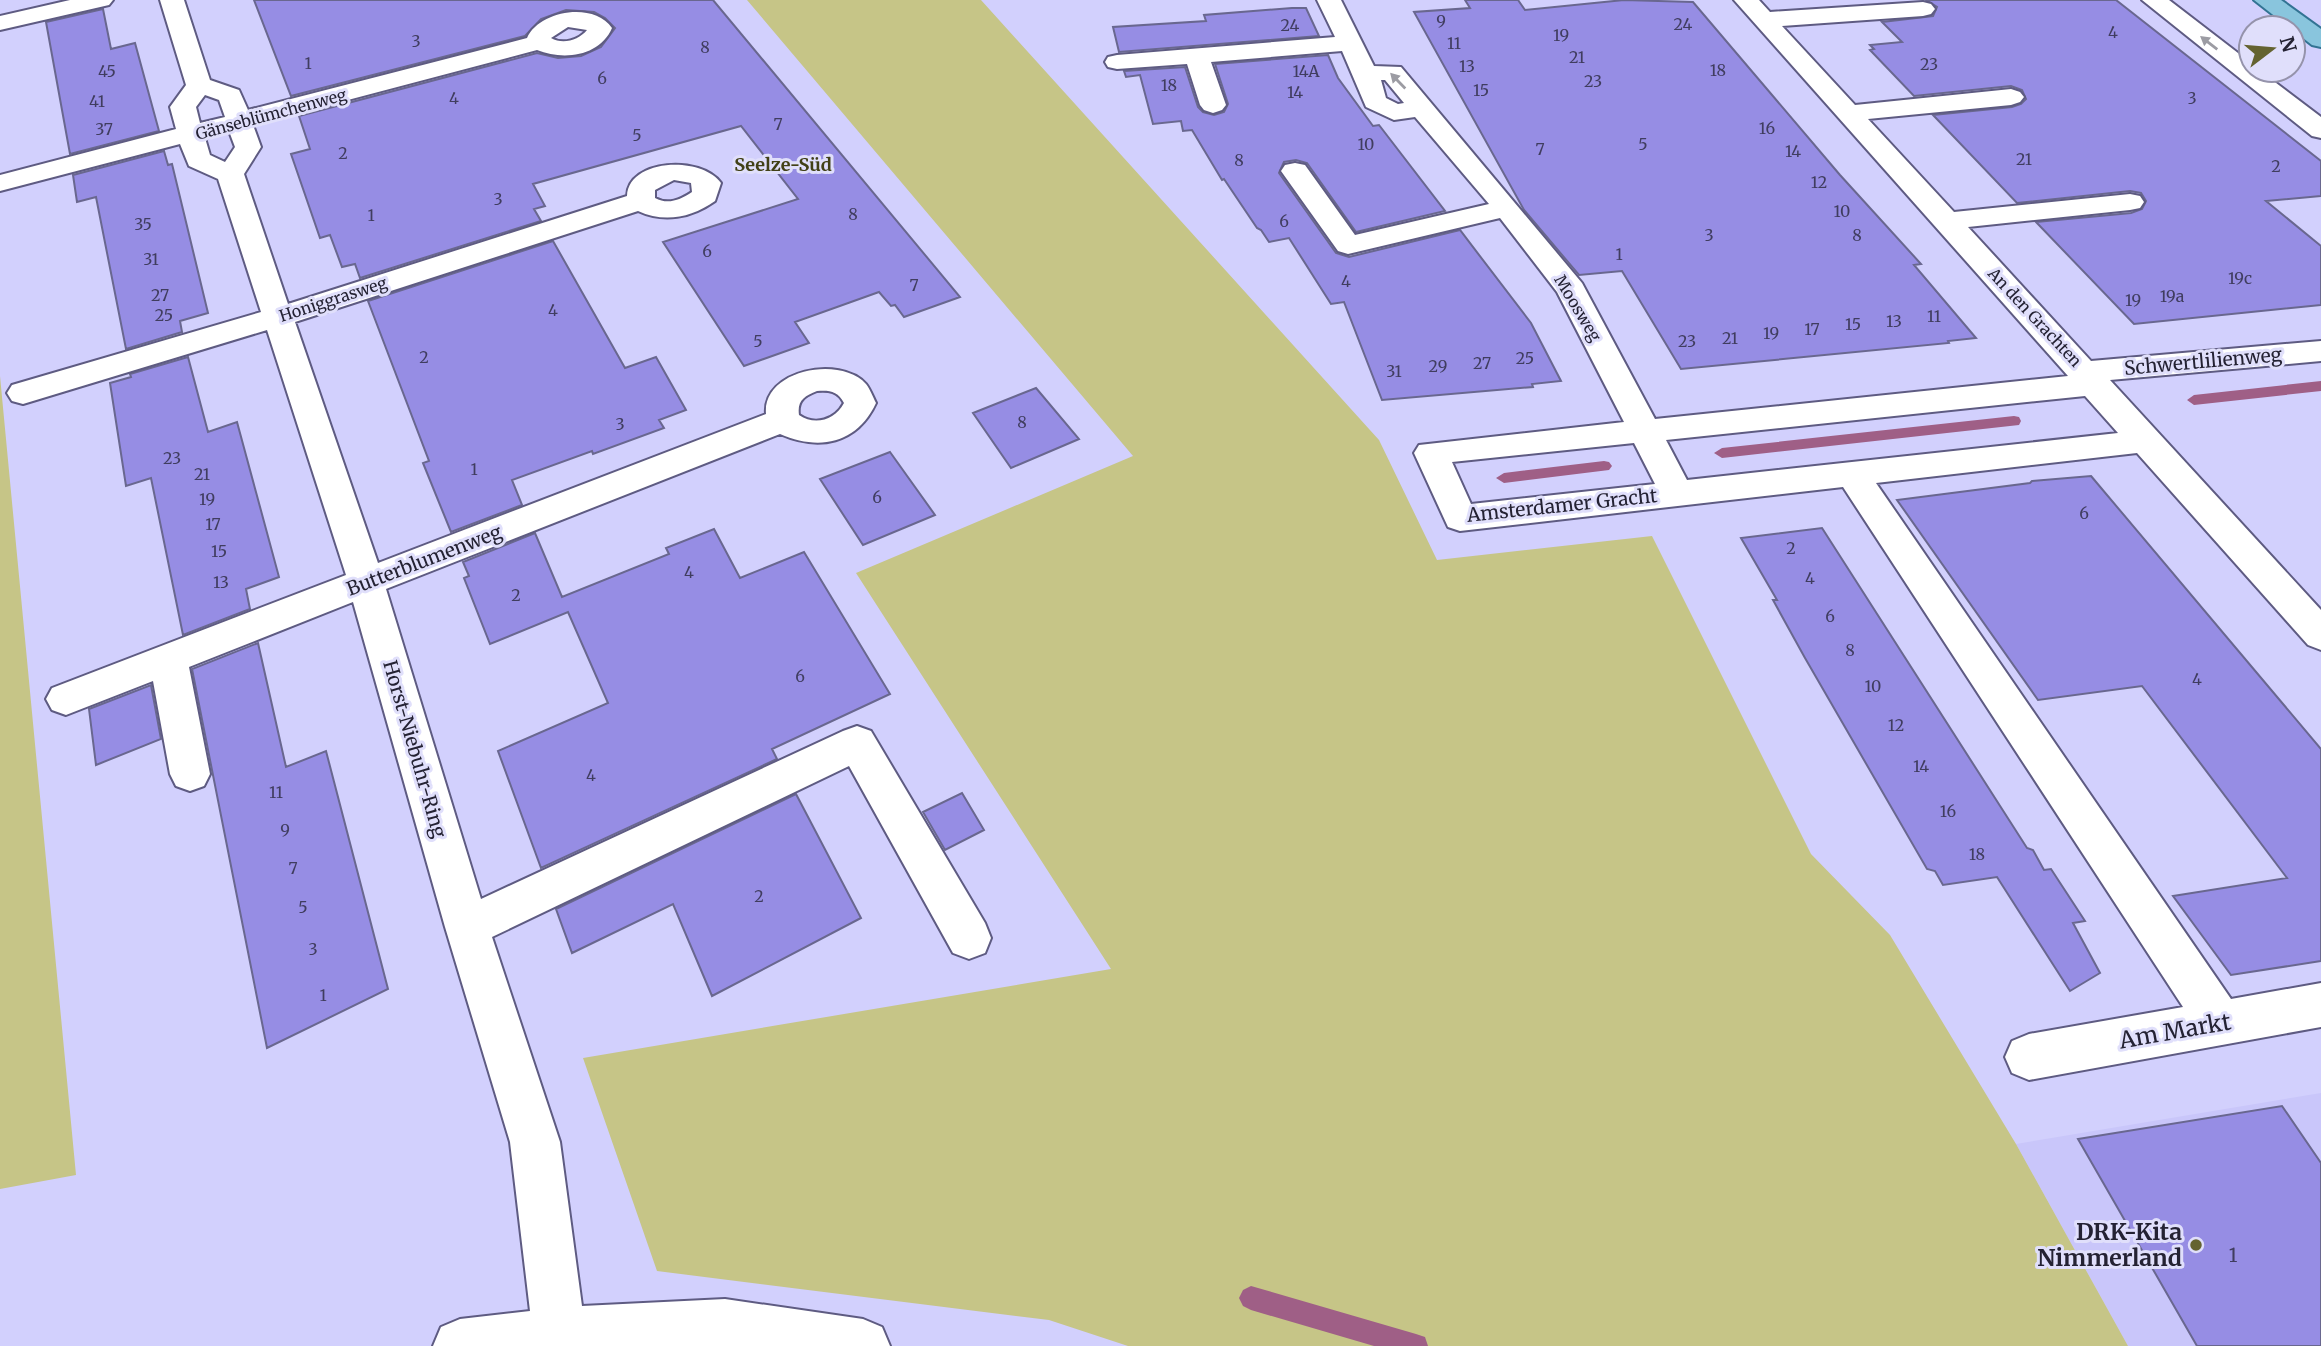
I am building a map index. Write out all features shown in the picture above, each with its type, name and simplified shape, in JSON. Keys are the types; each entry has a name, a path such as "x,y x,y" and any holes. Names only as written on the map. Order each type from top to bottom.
{"main road":[{"path":"2266,0 2321,40"}],"street":[{"path":"0,23 101,0"},
{"path":"172,0 200,85"},
{"name":"Moosweg","path":"1329,0 1366,74 1375,102 1394,112 1422,109 1507,208 1571,289 1678,493"},
{"path":"2154,0 2321,130"},
{"path":"1755,10 1923,9"},
{"name":"An den Grachten","path":"1755,10 2321,635"},
{"name":"Gänseblümchenweg","path":"0,184 541,42"},
{"path":"1117,62 1350,43"},
{"path":"1196,55 1213,105"},
{"path":"200,85 230,95 248,147 230,174 198,160 183,107 200,85"},
{"path":"1850,113 2011,97"},
{"path":"1295,170 1348,244 1507,208"},
{"name":"Horst-Niebuhr-Ring","path":"230,174 366,582 467,926 535,1142 558,1340"},
{"name":"Honiggrasweg","path":"23,393 278,317 641,201"},
{"path":"1947,221 2130,202"},
{"name":"Schwertlilienweg","path":"2090,378 2321,351"},
{"name":"Amsterdamer Gracht","path":"2090,378 1646,431 1431,453 1460,518 2146,440"},
{"name":"Butterblumenweg","path":"66,699 783,420"},
{"path":"1852,474 2220,1023"},
{"path":"168,659 190,774"},
{"path":"467,926 857,743 969,938"},
{"name":"Am Markt","path":"2029,1057 2321,1005"},
{"path":"460,1346 725,1326 863,1346"}],"shaded area":[{"path":"747,0 981,0 1379,440 1437,560 1652,536 1811,854 1890,935 2016,1144 2128,1346 1128,1346 1049,1320 657,1271 583,1058 1111,969 856,573 1133,456"},
{"path":"0,376 76,1175 0,1189"},
{"name":"DRK-Kita Nimmerland","path":"2321,1093 2321,1346 2128,1346 2016,1144"}],"building":[{"path":"254,0 713,0 960,297 904,317 895,305 891,306 879,292 795,322 809,343 744,366 663,242 798,199 741,126 533,184 545,206 534,209 541,221 360,278 355,264 342,267 330,235 320,238 291,154 310,149 299,116 537,53 558,58 581,56 601,47 615,28 594,12 566,10 541,19 525,36 291,96"},
{"path":"1465,0 1518,0 1525,10 1624,0 1693,2 1840,175 1921,264 1914,265 1976,338 1948,341 1949,343 1681,369 1622,271 1579,275 1524,210 1414,12 1470,8"},
{"path":"1926,0 2116,0 2321,161 2321,196 2266,201 2321,246 2321,305 2134,324 2036,222 2131,213 2142,209 2146,201 2141,193 2130,191 2017,203 1933,115 2012,107 2026,99 2022,90 2011,86 1914,96 1870,50 1874,49 1870,45 1902,42 1882,22 1933,16 1937,7"},
{"path":"1306,8 1319,36 1119,52 1113,27 1206,21 1204,15"},
{"path":"103,9 111,49 135,43 159,131 70,154 46,22"},
{"path":"1328,55 1338,78 1373,126 1379,125 1445,211 1356,232 1307,163 1296,160 1284,162 1279,173 1336,253 1349,257 1460,230 1531,323 1561,381 1532,384 1533,387 1382,400 1344,302 1331,304 1289,238 1269,242 1224,179 1222,180 1192,130 1183,131 1181,121 1153,124 1140,75 1126,77 1124,71 1185,67 1198,107 1203,112 1214,115 1224,112 1228,104 1215,64"},
{"path":"164,151 168,165 172,164 208,313 180,321 182,332 126,349 96,197 77,202 73,175"},
{"path":"553,241 625,368 656,357 686,410 659,420 664,428 512,480 522,505 451,532 423,463 429,461 368,301"},
{"path":"188,357 208,432 237,422 279,577 246,589 250,609 183,635 151,478 126,486 110,383 131,377 130,374"},
{"path":"1036,388 1079,439 1011,468 973,413"},
{"path":"890,452 935,515 863,545 820,479"},
{"path":"2091,476 2321,749 2321,961 2231,975 2173,896 2287,878 2142,686 2038,700 1897,500 2032,481"},
{"path":"1822,528 2027,848 2033,850 2044,870 2051,869 2085,921 2073,923 2100,973 2070,991 1997,877 1943,885 1935,871 1927,869 1805,658 1773,600 1777,600 1741,538"},
{"path":"714,529 740,578 804,552 890,694 772,749 777,759 541,868 498,751 608,703 568,612 490,644 464,578 469,576 463,562 535,533 562,597 669,554 666,548"},
{"path":"258,643 286,767 326,751 388,989 267,1048 192,669"},
{"path":"151,685 161,739 96,765 89,709"},
{"path":"962,793 984,830 945,850 923,812"},
{"path":"796,794 861,918 712,996 673,904 572,953 556,909"},
{"name":"DRK-Kita Nimmerland","path":"2282,1106 2321,1163 2321,1346 2197,1346 2078,1139"}],"waterway":[{"path":"2194,400 2321,386"},
{"path":"1722,453 2014,421"},
{"path":"1504,478 1604,466"},
{"path":"1251,1298 1416,1346"}],"place":[{"name":"DRK-Kita Nimmerland","path":"2196,1245"}],"district":[{"name":"Seelze-Süd","path":"783,165"}]}
